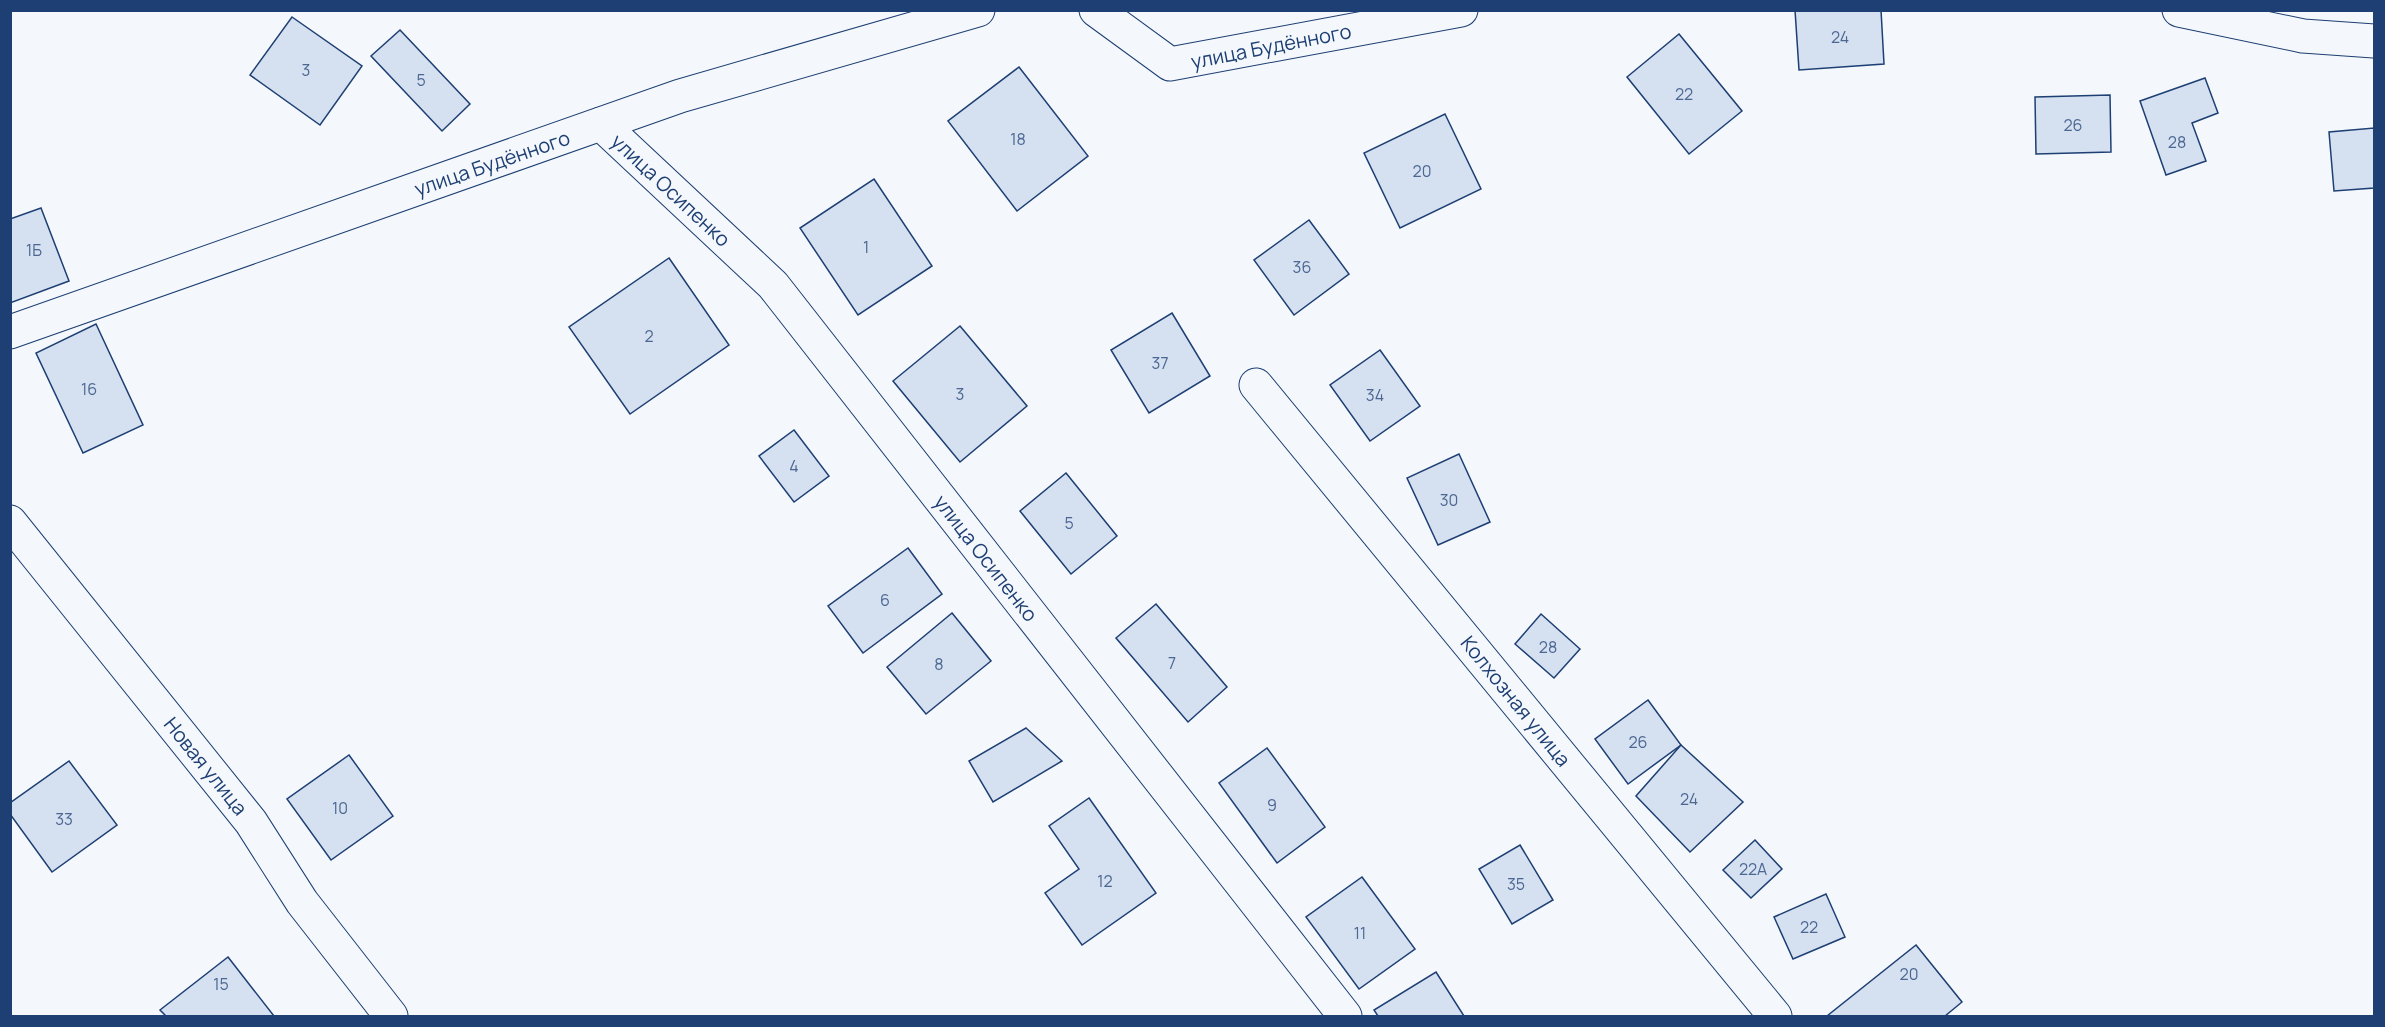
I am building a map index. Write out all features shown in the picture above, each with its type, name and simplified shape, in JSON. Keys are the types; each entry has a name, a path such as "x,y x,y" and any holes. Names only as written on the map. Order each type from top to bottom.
{"street":[{"name":"улица Будённого","path":"10,332 680,96 978,10"},
{"name":"улица Будённого","path":"1096,10 1170,64 1461,10"},
{"path":"2179,10 2303,36 2374,41"},
{"name":"улица Осипенко","path":"601,124 773,285 1345,1017"},
{"name":"Колхозная улица","path":"1256,385 1775,1017"},
{"name":"Новая улица","path":"10,522 251,822 302,902 391,1017"}],"building":[{"path":"1795,10 1881,10 1884,64 1799,70"},
{"path":"292,17 362,66 320,125 250,75"},
{"path":"400,30 470,104 442,131 371,56"},
{"path":"1679,34 1742,111 1689,154 1627,77"},
{"path":"1019,67 1088,156 1017,211 948,121"},
{"path":"2205,78 2218,113 2192,123 2206,161 2166,175 2140,101"},
{"path":"2110,95 2111,152 2036,154 2035,97"},
{"path":"1445,114 1481,189 1400,228 1364,153"},
{"path":"2374,128 2374,188 2334,191 2329,132"},
{"path":"874,179 932,266 858,315 800,228"},
{"path":"41,208 69,281 10,303 10,219"},
{"path":"1309,220 1349,274 1294,315 1254,260"},
{"path":"669,258 729,345 630,414 569,327"},
{"path":"1172,313 1210,376 1149,413 1111,350"},
{"path":"96,324 143,425 83,453 36,353"},
{"path":"960,326 1027,406 960,462 893,381"},
{"path":"1380,350 1420,406 1370,441 1330,385"},
{"path":"794,430 829,476 794,502 759,456"},
{"path":"1459,454 1490,522 1438,545 1407,478"},
{"path":"1066,473 1117,536 1071,574 1020,511"},
{"path":"908,548 942,594 863,653 828,606"},
{"path":"1156,604 1227,687 1188,722 1116,638"},
{"path":"952,613 991,661 926,714 887,667"},
{"path":"1541,614 1580,649 1554,678 1515,644"},
{"path":"1648,700 1681,745 1628,784 1595,739"},
{"path":"1026,728 1062,761 993,802 969,761"},
{"path":"1681,745 1743,802 1690,852 1636,796"},
{"path":"1267,748 1325,827 1277,863 1219,783"},
{"path":"349,755 393,816 331,860 287,799"},
{"path":"69,761 117,825 52,872 10,814 10,803"},
{"path":"1089,798 1156,893 1082,945 1045,893 1079,869 1049,826"},
{"path":"1755,840 1782,869 1751,898 1723,870"},
{"path":"1520,845 1553,900 1512,924 1479,869"},
{"path":"1362,877 1415,949 1359,989 1306,917"},
{"path":"1826,894 1845,937 1793,959 1774,917"},
{"path":"1916,945 1962,1002 1945,1016 1827,1016"},
{"path":"228,957 274,1016 166,1016 160,1010"},
{"path":"1436,972 1464,1016 1378,1016 1374,1010"}]}
